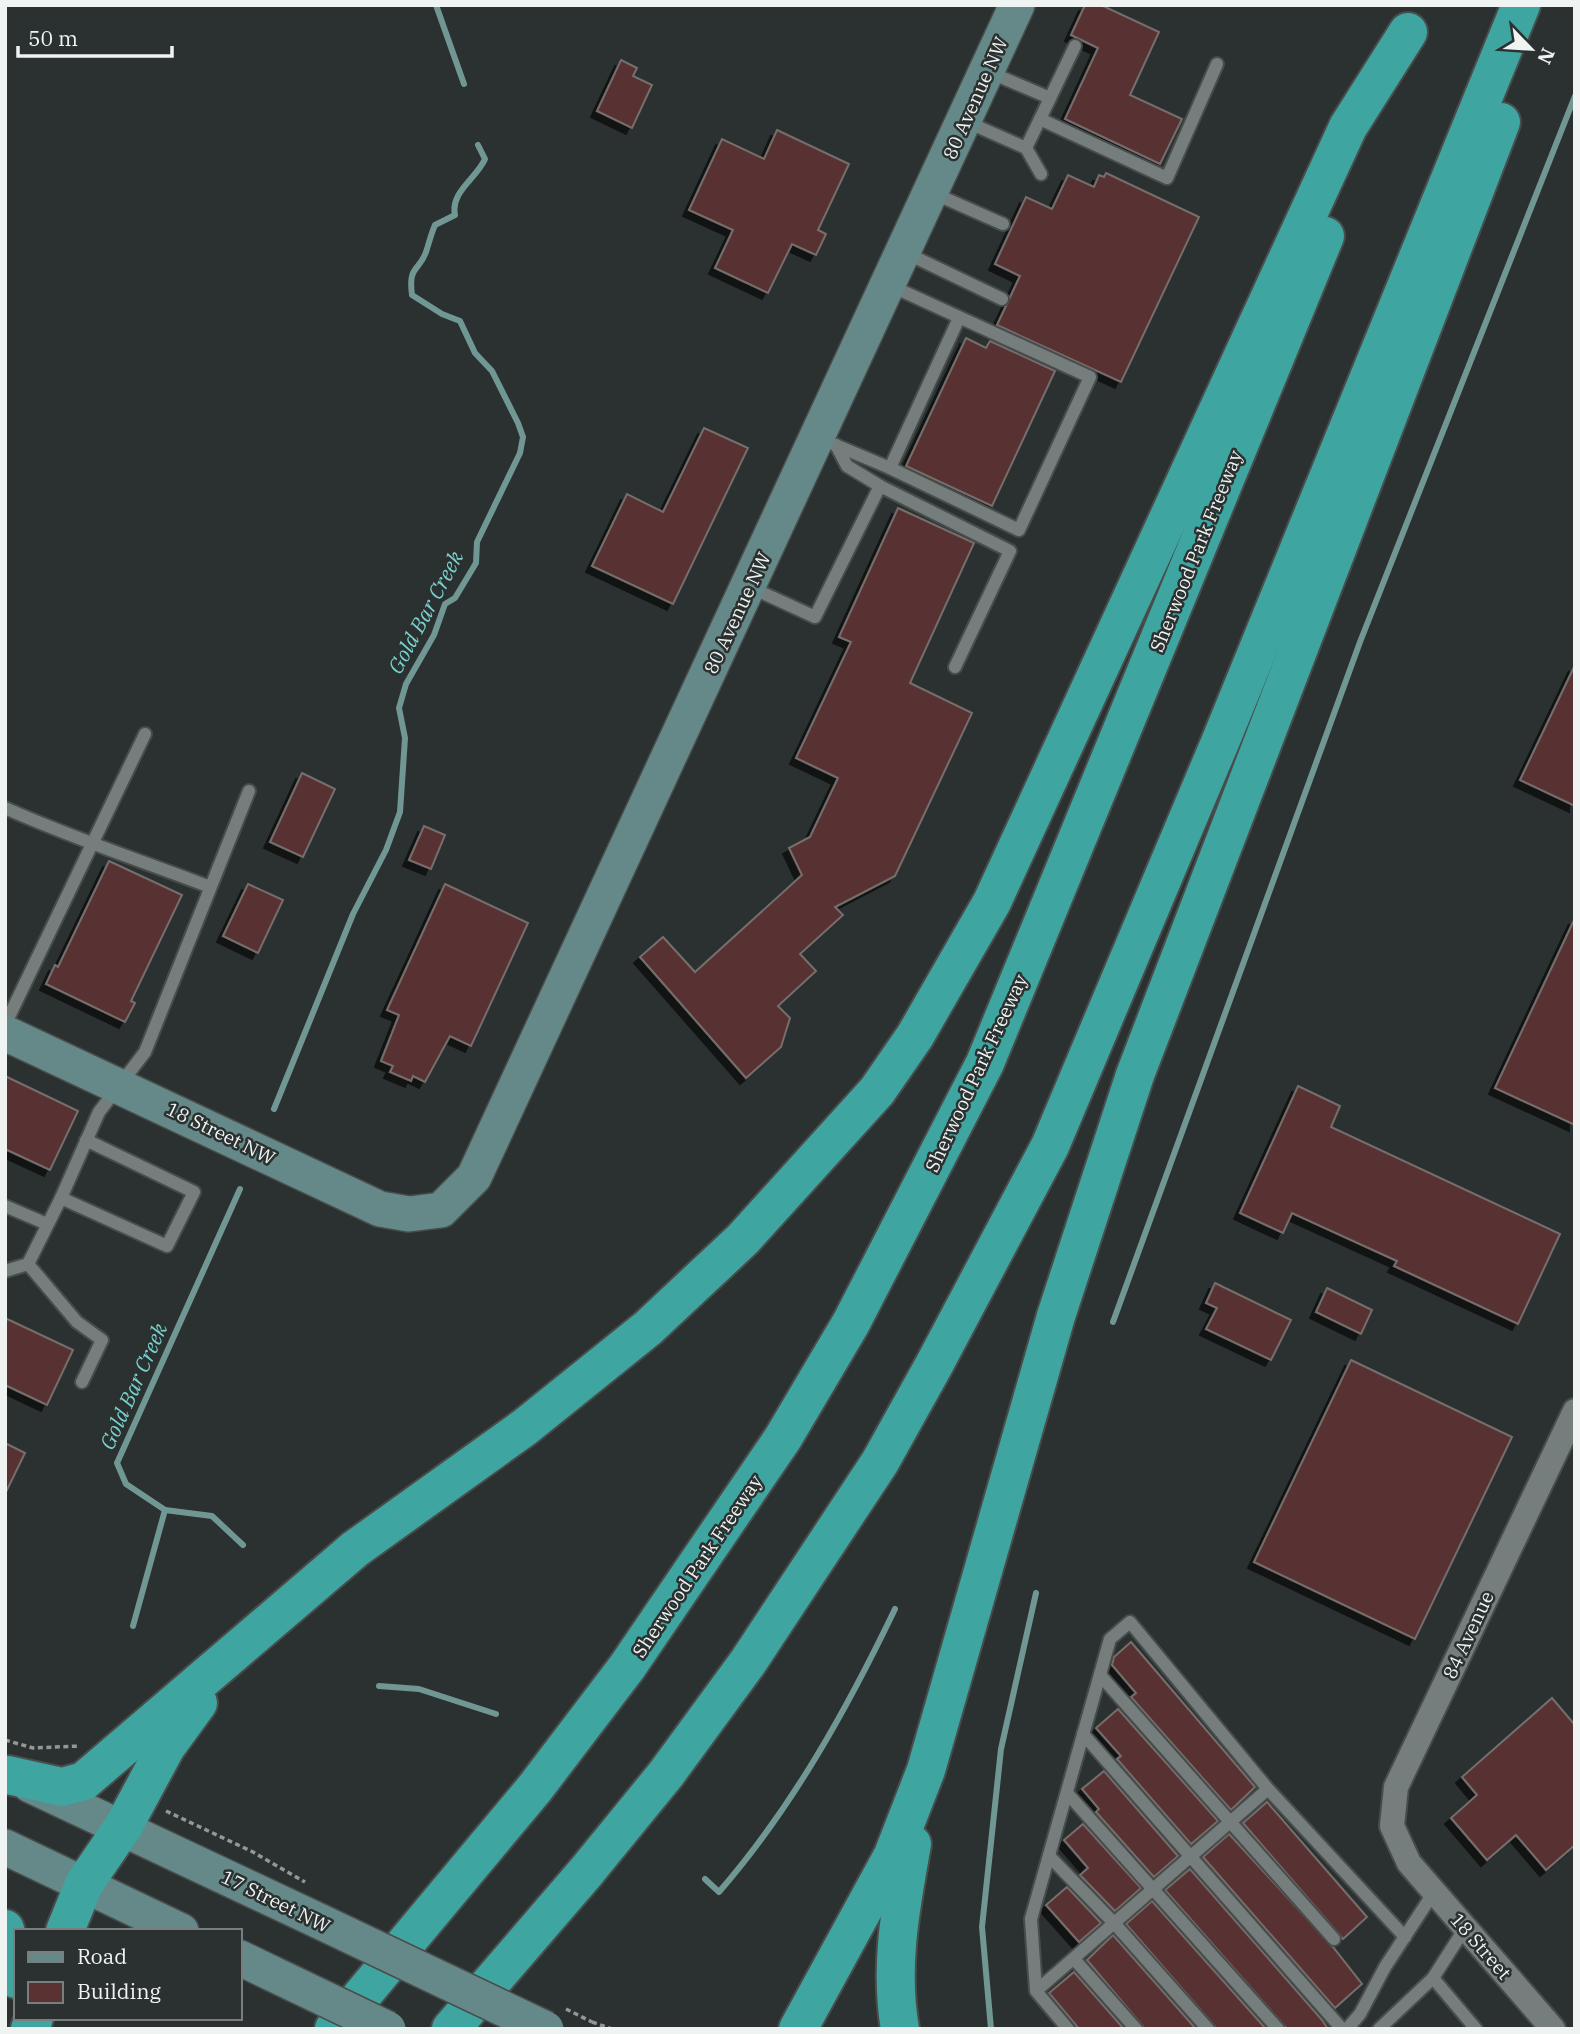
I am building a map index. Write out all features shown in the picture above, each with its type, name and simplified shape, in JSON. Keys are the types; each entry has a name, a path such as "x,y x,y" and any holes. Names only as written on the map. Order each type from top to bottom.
{"highway":[{"path":"451,2029 666,1774 748,1662 880,1462 1050,1146 1521,5"},
{"path":"798,2029 893,1855 926,1770 1056,1316 1135,1075 1546,5"},
{"path":"6,1763 62,1787 84,1781 355,1549 525,1427 648,1328 743,1239 877,1091 915,1036 992,902 1348,128 1414,19"},
{"name":"Sherwood Park Freeway","path":"334,2029 535,1788 628,1667 783,1438 851,1323 985,1063 1414,19"},
{"path":"66,1929 84,1884 130,1812 166,1747 248,1642"},
{"path":"900,2029 894,1996 895,1947 926,1770"},
{"path":"5,1929 14,1970"}],"street":[{"name":"80 Avenue NW","path":"442,1210 474,1177 749,587 828,440 889,285 1017,5"},
{"name":"18 Street NW","path":"5,1033 121,1085 380,1209 409,1214 442,1210"},
{"name":"84 Avenue","path":"1409,1863 1392,1826 1396,1787 1575,1411"},
{"name":"17 Street NW","path":"6,1763 130,1812 321,1922 547,2029"},
{"path":"5,1847 177,1929"},
{"name":"18 Street","path":"1409,1863 1553,2029"},
{"path":"242,1959 388,2029"}],"lane":[{"path":"1026,148 1075,46"},
{"path":"1040,119 1167,178 1217,64"},
{"path":"987,71 1049,98"},
{"path":"965,121 1026,148 1041,174"},
{"path":"932,192 1003,225"},
{"path":"904,253 1002,299"},
{"path":"828,440 1019,530 1090,377 889,285"},
{"path":"890,468 959,318"},
{"path":"828,440 847,466 880,486 1010,551 955,667"},
{"path":"749,587 816,617 880,486"},
{"path":"5,1025 145,734"},
{"path":"5,1271 28,1264 99,1112 145,1052 250,791"},
{"path":"5,808 66,835 93,841 210,887"},
{"path":"61,1198 167,1246 194,1192 86,1140"},
{"path":"5,1206 47,1224"},
{"path":"28,1264 77,1322 102,1340 82,1382"},
{"path":"1068,2029 1036,1991 1031,1919 1110,1639 1130,1622 1268,1789 1405,1937"},
{"path":"1100,1675 1334,1939"},
{"path":"1083,1734 1189,1857 1345,2029 1360,2014 1434,1892"},
{"path":"1036,1991 1268,1789"},
{"path":"1067,1793 1278,2029"},
{"path":"1049,1856 1114,1923 1208,2029"},
{"path":"1380,2029 1433,1978 1465,1928"},
{"path":"1074,1959 1136,2029"},
{"path":"1433,1978 1476,2029"}],"path":[{"path":"6,1763 33,1748 84,1745 99,1769"},
{"path":"130,1812 253,1852 308,1884"},
{"path":"592,2022 612,2029"}],"building":[{"path":"1085,5 1101,5 1159,32 1130,95 1182,119 1160,164 1065,119 1098,48 1071,35"},
{"path":"621,60 637,68 633,76 652,85 632,128 597,111"},
{"path":"777,130 849,164 818,230 826,234 816,255 792,244 768,293 715,268 733,230 689,210 722,139 764,159"},
{"path":"1106,173 1199,217 1121,382 997,325 1020,276 995,264 1026,197 1052,209 1068,175 1094,187 1099,175 1104,177"},
{"path":"966,338 986,348 990,341 1055,371 992,506 906,466"},
{"path":"704,428 748,448 673,604 592,566 627,494 663,512"},
{"path":"898,508 974,543 910,683 972,713 895,876 835,907 843,915 800,954 816,971 778,1006 790,1018 781,1047 746,1078 640,957 663,937 695,972 802,875 789,848 810,837 838,778 796,758 851,642 839,637"},
{"path":"1575,665 1575,806 1520,780"},
{"path":"302,773 335,789 303,857 270,842"},
{"path":"424,826 445,835 431,869 409,860"},
{"path":"109,861 182,895 131,1001 135,1003 125,1022 46,984 55,965 58,967"},
{"path":"248,884 283,900 258,953 223,936"},
{"path":"445,884 528,923 471,1046 450,1036 425,1082 413,1076 411,1081 390,1072 393,1066 381,1061 399,1015 387,1010"},
{"path":"1575,918 1575,1125 1495,1088"},
{"path":"5,1076 78,1111 50,1170 5,1149"},
{"path":"1298,1086 1340,1106 1331,1127 1560,1234 1518,1324 1394,1266 1397,1261 1292,1213 1283,1233 1240,1213"},
{"path":"1215,1283 1291,1320 1271,1360 1206,1329 1217,1308 1206,1303"},
{"path":"1327,1288 1372,1310 1361,1334 1316,1312"},
{"path":"5,1318 73,1350 47,1405 5,1385"},
{"path":"1351,1360 1512,1437 1415,1639 1254,1562"},
{"path":"5,1443 25,1453 5,1494"},
{"path":"1131,1642 1255,1787 1231,1810 1131,1697 1136,1693 1112,1665 1114,1657"},
{"path":"1552,1698 1575,1725 1575,1845 1546,1870 1516,1835 1487,1860 1451,1818 1477,1795 1462,1777"},
{"path":"1118,1709 1218,1821 1191,1844 1117,1759 1121,1756 1096,1728"},
{"path":"1104,1771 1178,1856 1154,1877 1096,1812 1099,1809 1082,1789"},
{"path":"1267,1802 1367,1917 1343,1939 1243,1823"},
{"path":"1083,1824 1141,1888 1115,1911 1080,1875 1088,1868 1064,1840"},
{"path":"1229,1834 1333,1947 1362,1984 1335,2008 1203,1857"},
{"path":"1190,1869 1328,2029 1287,2029 1165,1890"},
{"path":"1067,1887 1101,1923 1079,1942 1046,1905"},
{"path":"1152,1901 1266,2029 1217,2029 1126,1924"},
{"path":"1113,1935 1196,2029 1145,2029 1087,1960"},
{"path":"1074,1972 1124,2029 1079,2029 1049,1993"}],"waterway":[{"name":"Gold Bar Creek","path":"436,5 464,84"},
{"path":"1113,1322 1360,642 1575,96"},
{"name":"Gold Bar Creek","path":"274,1109 353,914 386,850 400,812 405,738 399,708 406,684 434,635 445,604 455,598 476,563 477,542 520,453 523,437 518,423 492,371 475,353 460,321 442,314 412,295 413,273 423,258 435,225 455,215 456,199 485,159 478,145"},
{"name":"Gold Bar Creek","path":"133,1626 165,1510 126,1484 117,1463 240,1189"},
{"path":"165,1510 212,1516 243,1545"},
{"path":"991,2029 982,1927 1001,1749 1036,1593"},
{"path":"705,1879 719,1892 771,1826 858,1684 895,1609"},
{"path":"379,1686 419,1689 496,1714"}]}
